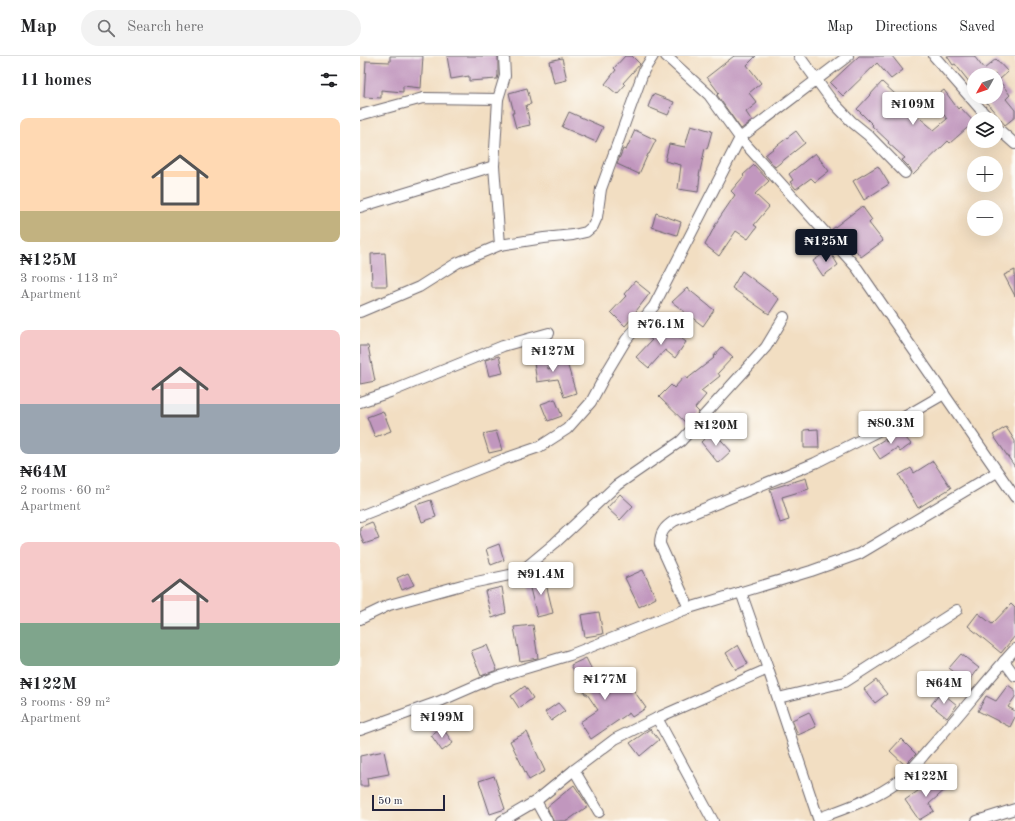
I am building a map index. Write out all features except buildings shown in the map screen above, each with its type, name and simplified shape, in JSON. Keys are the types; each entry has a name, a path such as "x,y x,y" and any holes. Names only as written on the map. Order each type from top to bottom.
{"street":[{"path":"500,245 494,166 498,99 504,76 504,56"},
{"path":"360,312 419,287 457,263 500,245 573,235 586,232 593,226 598,217 601,189 644,70 653,56"},
{"path":"666,56 709,95 740,138 857,268 1015,497"},
{"path":"799,56 832,101 905,173"},
{"path":"360,516 504,459 539,447 567,429 591,402 626,340 654,306 740,138 848,56"},
{"path":"934,56 983,112"},
{"path":"360,115 423,98 498,99"},
{"path":"1003,133 1015,144"},
{"path":"360,207 494,166"},
{"path":"360,619 389,605 462,585 519,573 555,543 618,485 681,441 766,347 784,317"},
{"path":"360,402 390,392 503,346 549,333"},
{"path":"689,608 660,544 660,537 664,528 674,521 815,463 894,423 944,394"},
{"path":"360,730 438,702 493,678 570,655 689,608 811,572 859,554 997,472"},
{"path":"740,592 768,669 819,820 875,796 899,781 954,722 1015,649"},
{"path":"778,698 845,682 957,610"},
{"path":"1004,661 1015,676"},
{"path":"502,821 536,801 615,739 657,718 768,669"},
{"path":"657,718 713,821"},
{"path":"574,770 599,812"},
{"path":"536,801 546,821"},
{"path":"978,821 1015,809"}]}
